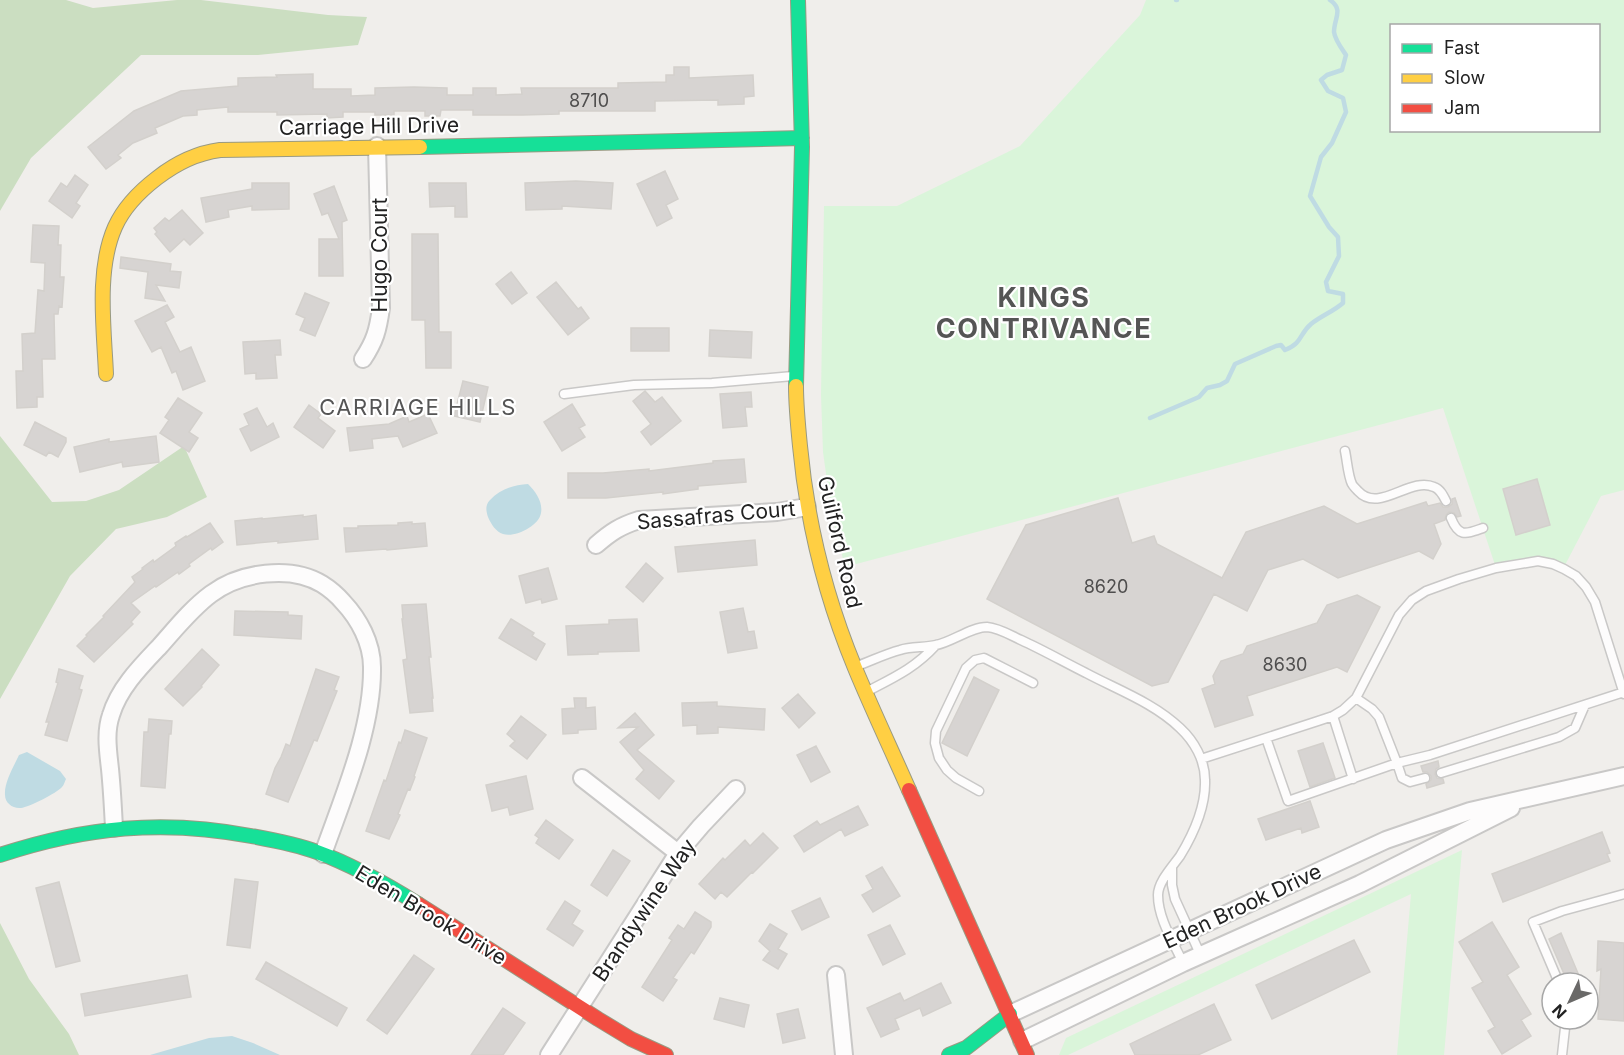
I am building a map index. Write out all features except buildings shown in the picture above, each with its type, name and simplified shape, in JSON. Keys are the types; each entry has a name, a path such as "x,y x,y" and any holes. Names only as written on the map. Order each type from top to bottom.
{"street":[{"name":"Guilford Road","path":"798,0 801,40 802,138 796,376 797,430 807,507 837,623 854,667 1024,1048"},
{"name":"Carriage Hill Drive","path":"106,374 104,286 110,240 119,219 150,183 168,169 208,152 231,149 518,146 802,138"},
{"name":"Hugo Court","path":"363,359 373,345 381,308 377,146"},
{"name":"Sassafras Court","path":"596,545 611,531 639,520 777,512 807,507"},
{"path":"114,828 107,736 109,718 135,673 213,592 246,577 265,573 286,574 306,577 336,594 360,625 369,645 372,665 364,730 323,854"},
{"name":"Eden Brook Drive","path":"966,1048 1010,1014 1386,840 1470,811 1624,776"},
{"path":"582,778 678,853"},
{"name":"Brandywine Way","path":"549,1055 678,853 736,789"},
{"name":"Eden Brook Drive","path":"949,1055 966,1048 998,1044 1024,1048 1183,963 1360,884 1532,798"},
{"name":"Eden Brook Drive","path":"0,855 67,835 114,828 182,826 231,831 323,854 400,892 623,1034 666,1055"},
{"path":"836,975 844,1055"}],"lane":[{"path":"564,394 634,385 712,383 796,376"},
{"path":"1345,451 1352,484 1361,495 1383,498 1427,485 1435,487 1446,501"},
{"path":"1451,519 1455,528 1461,533 1483,528"},
{"path":"1201,759 1333,716 1343,710 1356,698 1399,615 1412,600 1426,591 1496,568 1538,561 1564,569 1576,576 1586,587 1595,602 1624,693 1430,755 1397,763 1288,801 1266,738"},
{"path":"854,667 899,650 914,646 936,645 984,627 1003,631 1146,704 1168,718 1193,741 1206,777 1205,800 1189,839 1162,882 1158,893 1163,920 1183,963"},
{"path":"866,692 906,672 936,645"},
{"path":"979,791 946,770 939,758 935,743 936,731 966,668 975,660 984,658 1033,683"},
{"path":"1356,698 1379,717 1402,778 1410,782 1425,778"},
{"path":"1441,773 1559,737 1575,728 1585,705"},
{"path":"1333,716 1353,778"},
{"path":"1172,868 1175,899 1201,956"},
{"path":"1554,971 1533,922 1562,911 1624,894"},
{"path":"1562,1055 1565,1031"}],"green space":[{"path":"0,0 66,0 93,8 201,0 328,15 367,17 358,45 258,55 141,55 31,158 0,211"},
{"path":"1146,0 1624,0 1624,490 1601,496 1564,567 1554,563 1496,568 1443,408 845,567 831,510 823,452 821,395 824,206 897,206 1020,146 1140,15"},
{"path":"0,436 52,502 86,501 119,490 184,446 207,497 167,517 116,529 70,576 0,699"},
{"path":"1462,850 1444,1055 1397,1055 1411,894 1068,1055 1059,1055 1066,1038"},
{"path":"0,923 29,979 69,1034 79,1055 0,1055"}],"water":[{"path":"528,484 540,501 539,518 520,533 508,535 500,533 488,517 486,508 488,502 503,490"},
{"path":"27,752 60,771 66,779 63,786 55,793 18,808 8,803 5,790 19,755"},
{"path":"232,1036 280,1055 150,1055 209,1038"}],"waterway":[{"path":"1150,418 1199,397 1207,388 1227,381 1235,364 1276,346 1281,345 1285,350 1291,347 1311,324 1343,303 1343,294 1328,291 1326,282 1339,256 1338,237 1310,196 1321,157 1332,143 1346,112 1343,98 1328,91 1321,80 1327,75 1342,70 1346,55 1334,32 1337,7 1330,0"}],"traffic: fast":[{"path":"796,386 802,147 798,0"},
{"path":"420,147 802,138"},
{"path":"0,855 32,845 94,832 155,827 218,831 251,836 317,852 369,875 418,904"},
{"path":"949,1055 966,1048 1010,1014"}],"traffic: slow":[{"path":"106,374 103,280 109,244 115,227 128,206 164,173 195,156 220,150 420,147"},
{"path":"796,386 803,474 819,559 835,614 855,668 909,790"}],"traffic: jam":[{"path":"909,790 1027,1055"},
{"path":"418,904 598,1019 631,1039 666,1055"}],"district":[{"name":"KINGS CONTRIVANCE","path":"1044,312"},
{"name":"CARRIAGE HILLS","path":"418,407"}]}
